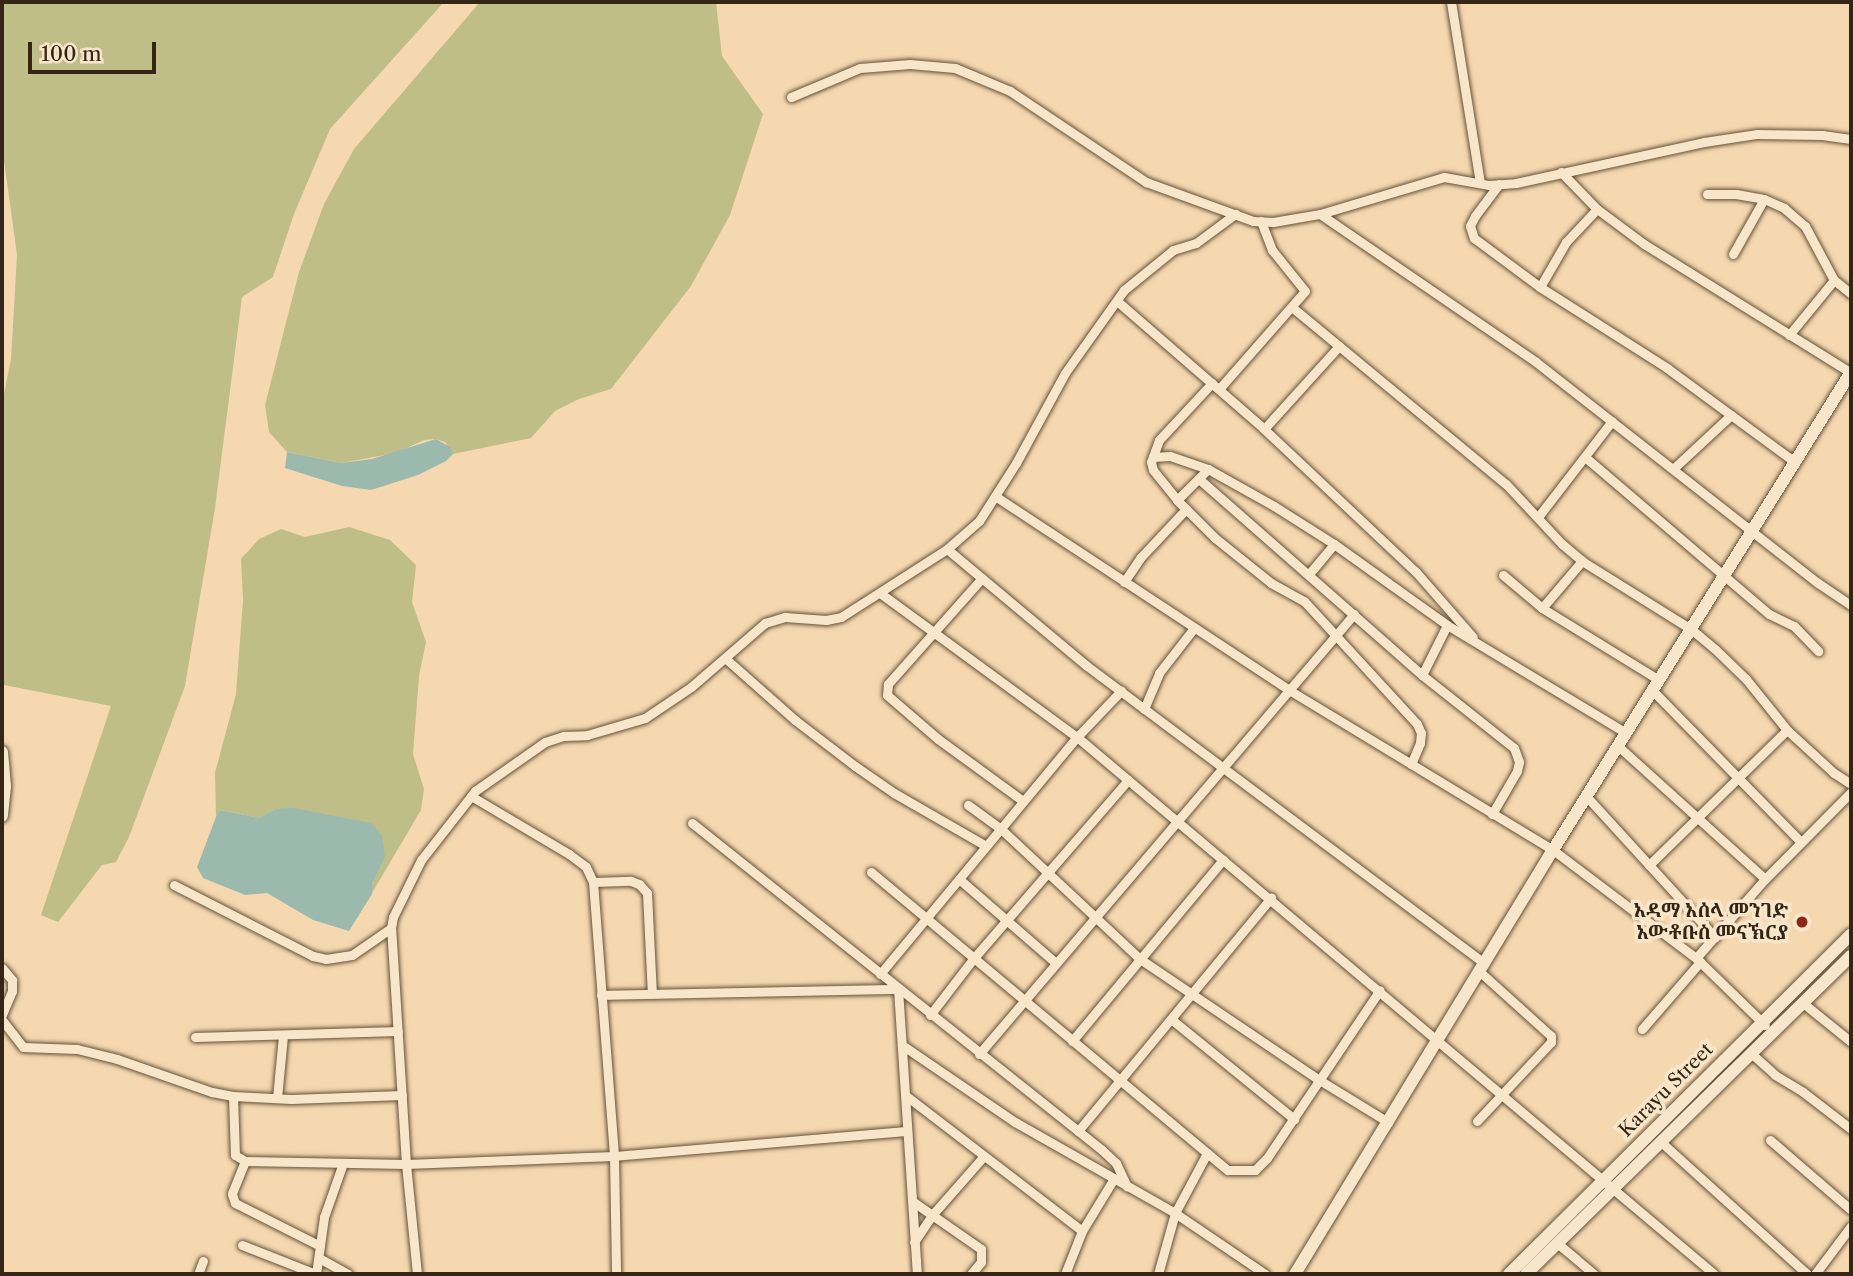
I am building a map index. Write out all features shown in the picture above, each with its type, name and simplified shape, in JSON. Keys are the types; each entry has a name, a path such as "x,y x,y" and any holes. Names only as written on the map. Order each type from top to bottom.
{"street":[{"path":"1451,2 1480,183"},
{"path":"791,97 860,68 910,64 955,68 1010,91 1146,182 1261,221 1296,220 1422,181 1444,177 1499,184 1757,134 1822,135 1851,139"},
{"path":"1295,1274 1553,850 1851,373 1644,244 1597,209 1561,172"},
{"path":"1499,184 1470,226 1474,238 1540,287 1667,368 1795,462"},
{"path":"1707,194 1736,194 1764,199 1784,208 1805,226 1833,280 1851,294"},
{"path":"1733,254 1764,199"},
{"path":"1540,287 1566,242 1597,209"},
{"path":"417,1274 406,1164 391,928 393,917 421,860 471,796 545,742 645,718 691,687 765,622 785,617 826,620 841,617 947,549 979,521 1065,373 1124,290 1173,250 1196,243 1235,214"},
{"path":"1320,214 1536,362 1818,583 1851,605"},
{"path":"1261,221 1272,250 1305,291 1293,308 1215,386 1172,422 1159,440 1153,457 1153,470 1186,509 1271,583 1304,601 1417,724 1421,733 1411,764"},
{"path":"1789,335 1833,280"},
{"path":"1117,301 1264,429 1416,572 1482,646"},
{"path":"1293,308 1506,484 1582,561 1691,629 1746,679 1787,730 1834,773 1851,784"},
{"path":"1264,429 1339,346"},
{"path":"1674,468 1731,415"},
{"path":"1538,517 1612,421"},
{"path":"1153,457 1170,456 1208,470 1334,544 1447,625 1626,733"},
{"path":"1585,457 1769,614 1794,626 1818,651"},
{"path":"1177,500 1208,470"},
{"path":"1199,479 1422,675 1514,748 1519,762 1517,771 1492,814"},
{"path":"995,496 1289,690 1553,850 1698,960 1773,1034"},
{"path":"1124,582 1141,557 1186,509"},
{"path":"1309,574 1334,544"},
{"path":"947,549 1121,691 1481,967 1551,1036 1550,1046 1476,1121"},
{"path":"1542,608 1582,561"},
{"path":"1503,575 1542,608 1655,685 1801,842"},
{"path":"982,579 888,684 887,695 937,739 1023,801"},
{"path":"880,593 1077,737 1272,898 1714,1274"},
{"path":"979,1054 1354,614"},
{"path":"1422,675 1447,625"},
{"path":"1144,709 1159,673 1194,628"},
{"path":"725,657 795,720 855,766 894,793 986,846"},
{"path":"880,974 1077,737 1121,691"},
{"path":"1649,865 1787,730"},
{"path":"1618,746 1765,879"},
{"path":"2,755 5,786 2,816"},
{"path":"930,1015 973,959 1128,780"},
{"path":"1642,1029 1765,879 1851,792"},
{"path":"471,796 569,854 586,867 593,882 614,1156 616,1274"},
{"path":"1587,797 1715,937"},
{"path":"968,805 1001,828 1140,959 1321,1081 1388,1122"},
{"path":"691,823 1078,1131 1116,1163 1127,1187"},
{"path":"1072,1041 1223,860"},
{"path":"871,872 925,920 1228,1170 1255,1170 1321,1081 1380,990"},
{"path":"959,878 1056,963"},
{"path":"593,882 631,881 639,884 647,893 652,994"},
{"path":"174,885 313,956 326,959 352,956 391,928"},
{"path":"1078,1131 1272,898"},
{"name":"Karayu Street","path":"1526,1274 1762,1021 1851,934"},
{"name":"Karayu Street","path":"1509,1274 1661,1142 1851,956"},
{"path":"2,968 12,980 12,991 2,1017 23,1047 77,1049 117,1059 212,1093 233,1096 276,1098 402,1095"},
{"path":"601,995 898,989"},
{"path":"898,989 916,1274"},
{"path":"1803,1003 1851,1042"},
{"path":"1171,1019 1294,1119"},
{"path":"195,1037 283,1037 398,1031"},
{"path":"276,1098 283,1037"},
{"path":"902,1045 1015,1122 1175,1213 1265,1274"},
{"path":"1752,1054 1775,1075 1803,1092 1851,1129"},
{"path":"905,1095 1082,1231"},
{"path":"233,1096 235,1155 245,1161 406,1164 614,1156 907,1131"},
{"path":"1770,1140 1851,1210"},
{"path":"1661,1142 1807,1274"},
{"path":"1158,1274 1175,1213 1207,1153"},
{"path":"914,1242 933,1214 983,1157"},
{"path":"245,1161 232,1194 235,1203 320,1246"},
{"path":"242,1245 316,1274 329,1197 343,1163"},
{"path":"1065,1274 1082,1231 1113,1180"},
{"path":"912,1201 981,1250 981,1262 971,1274"},
{"path":"1815,1274 1851,1226"},
{"path":"1557,1243 1594,1274"},
{"path":"318,1258 348,1274"},
{"path":"198,1274 202,1261"}],"shaded area":[{"path":"2,2 444,2 330,129 294,214 273,277 242,297 215,508 185,686 129,837 116,862 102,865 58,922 41,915 111,706 4,685 2,673 2,404 11,359 17,255 2,146"},
{"path":"480,2 716,2 722,56 763,114 730,215 691,286 611,389 579,399 555,411 531,438 453,454 445,442 436,439 424,440 396,453 341,463 287,452 269,432 265,405 299,272 324,204 354,149"},
{"path":"436,439 450,447 453,454 446,461 418,475 371,490 342,486 285,468 287,452 341,463 372,459"},
{"path":"349,527 390,540 416,565 412,602 426,642 419,676 413,754 424,789 421,810 372,893 372,884 385,858 275,809 259,818 222,810 216,817 215,773 236,694 243,600 241,559 259,539 281,529 305,537"},
{"path":"294,808 371,823 382,835 385,858 372,884 372,894 349,931 313,920 267,893 245,895 203,878 197,867 221,810 259,818 275,809"}],"place":[{"name":"አዳማ አሰላ መንገድ አውቶቡስ መናኽርያ","path":"1802,922"}]}
